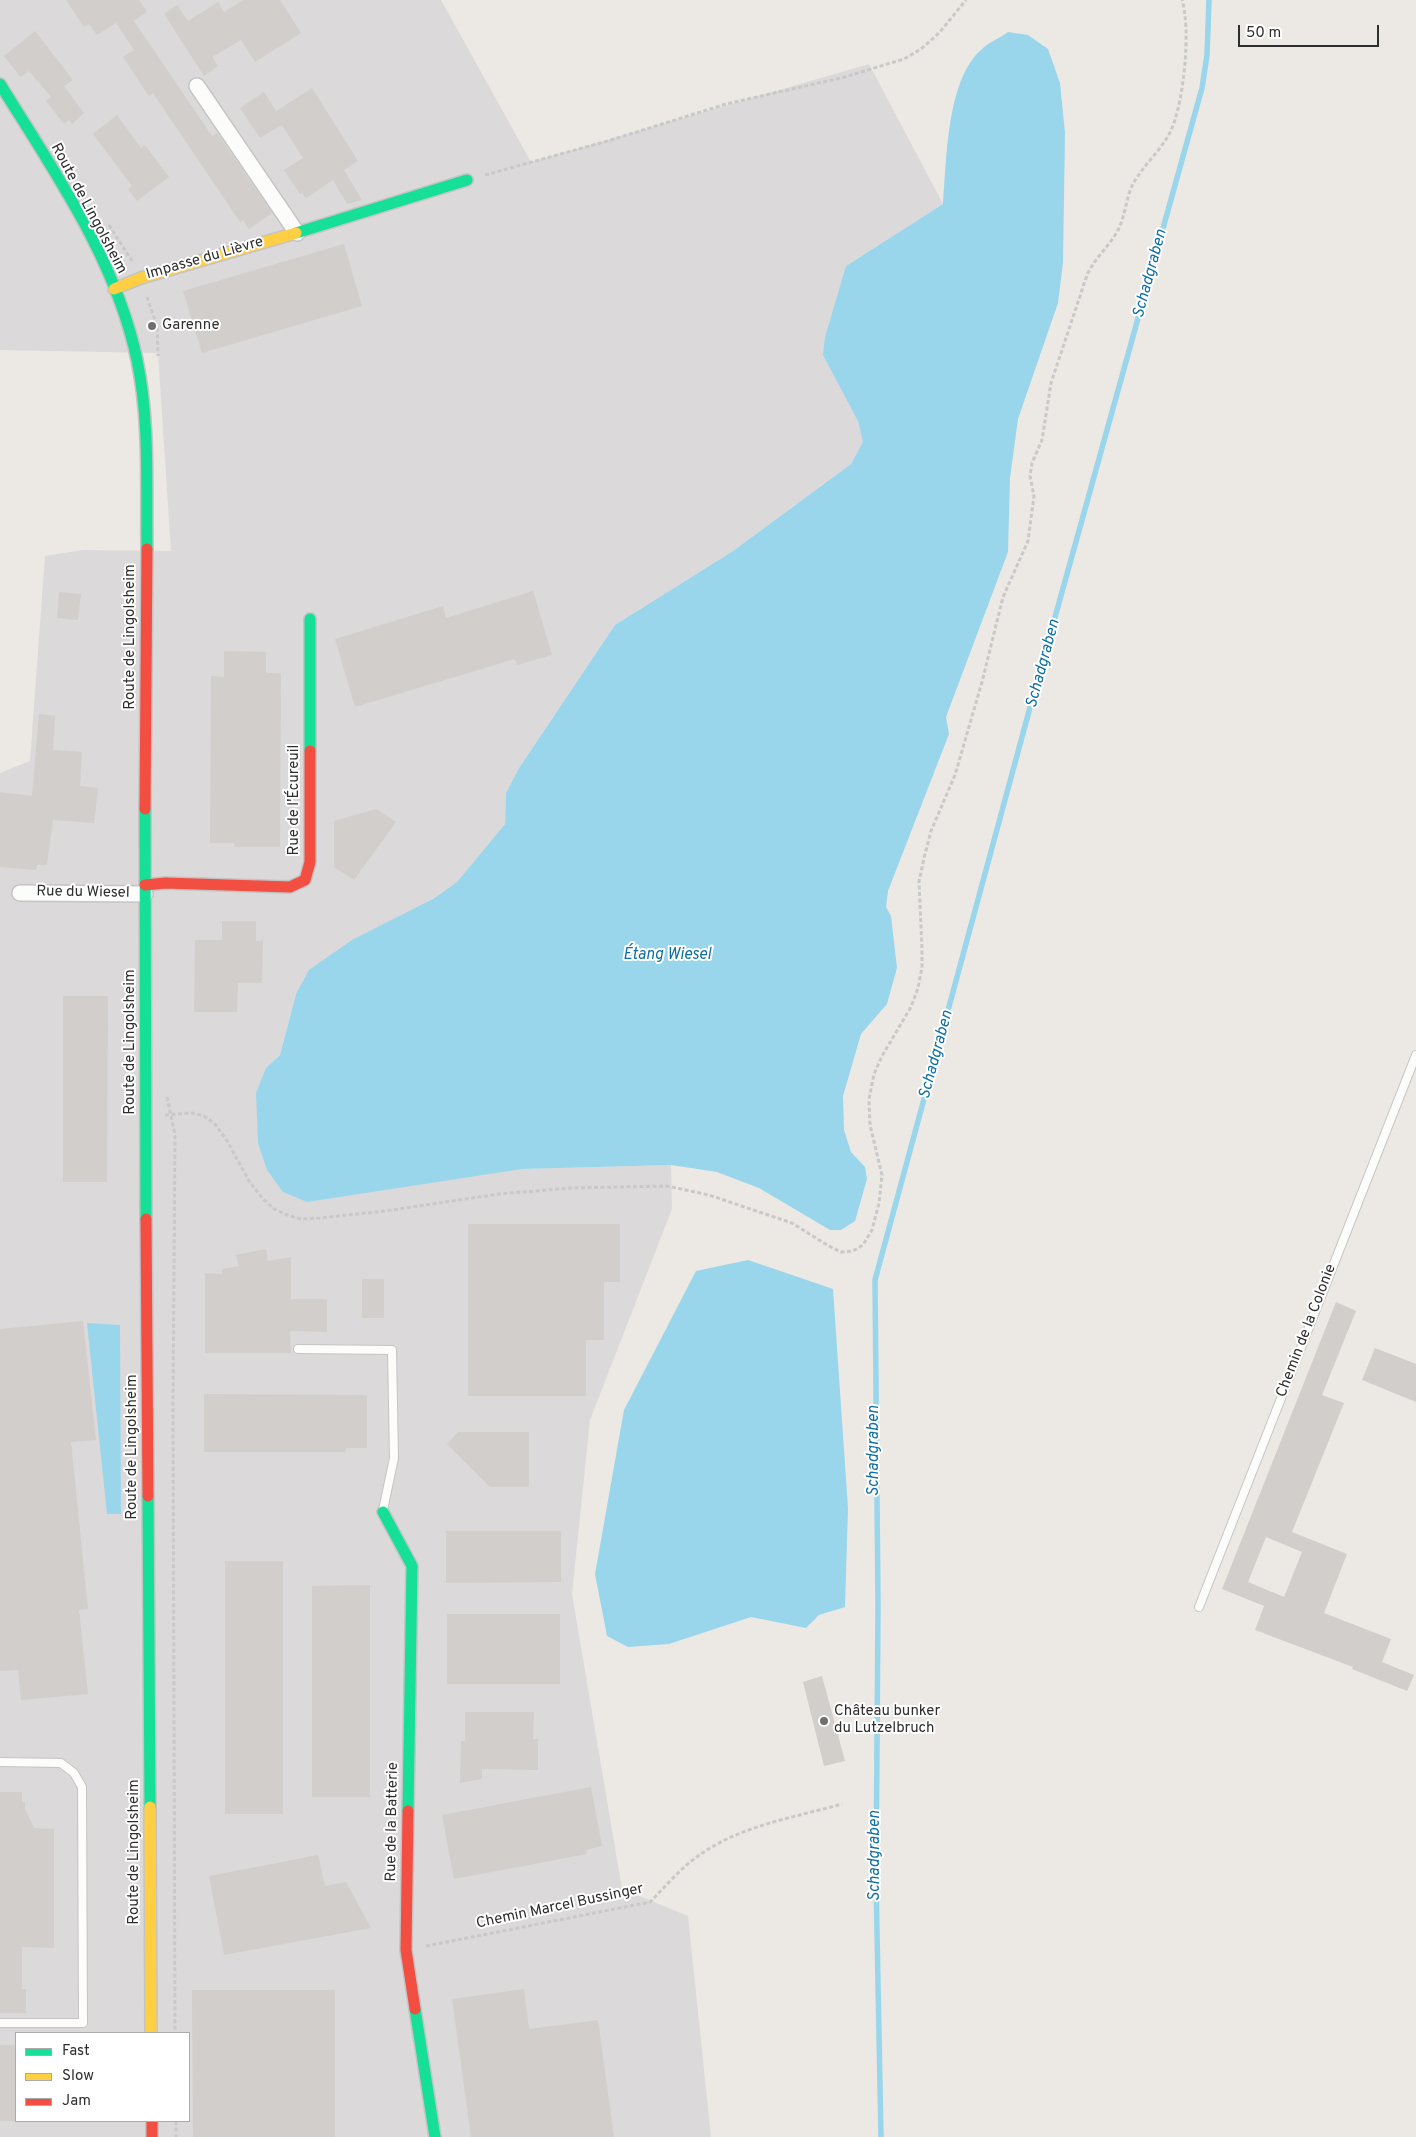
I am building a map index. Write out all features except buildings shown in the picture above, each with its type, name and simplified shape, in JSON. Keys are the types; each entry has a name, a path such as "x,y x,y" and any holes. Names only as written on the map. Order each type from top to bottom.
{"main road":[{"name":"Route de Lingolsheim","path":"0,84 67,195 114,288 129,330 137,360 146,424 147,665 145,890 151,2032"},
{"name":"Impasse du Lièvre","path":"114,288 141,278 297,233 467,180"},
{"name":"Rue de l'Écureuil","path":"145,890 165,884 290,886 305,880 310,862 310,619"},
{"name":"Rue de la Batterie","path":"383,1512 412,1566 406,1950 435,2137"},
{"path":"152,2122 152,2137"}],"street":[{"path":"197,86 297,233"},
{"name":"Rue du Wiesel","path":"20,892 145,890"}],"lane":[{"name":"Chemin de la Colonie","path":"1199,1607 1416,1055"},
{"path":"298,1349 392,1350 394,1458 383,1512"},
{"path":"0,1762 61,1763 74,1773 82,1787 83,2023 0,2023"}],"path":[{"path":"467,180 611,140 726,104 845,77 904,59 921,49 939,33 966,0"},
{"path":"146,1115 192,1113 204,1116 214,1124 226,1139 249,1181 264,1200 274,1209 302,1219 386,1211 499,1194 571,1188 667,1186 709,1195 792,1223 827,1246 841,1252 853,1251 863,1245 872,1230 879,1204 882,1174 870,1125 870,1099 874,1074 911,1007 918,988 922,968 919,882 931,830 955,776 982,682 1003,597 1028,541 1034,496 1030,476 1032,463 1042,440 1051,383 1087,275 1092,265 1120,227 1131,188 1140,172 1172,129 1180,98 1185,61 1185,9 1182,0"},
{"name":"Chemin Marcel Bussinger","path":"406,1950 650,1902 669,1881 703,1852 746,1830 842,1804"},
{"path":"176,2122 176,2137"}],"shaded area":[{"path":"0,0 441,0 531,162 869,64 943,204 846,266 858,421 863,442 851,464 733,551 615,625 519,768 506,793 505,824 457,882 296,994 280,1055 266,1068 522,1169 671,1165 672,1209 590,1420 572,1594 622,1889 688,1916 711,2137 0,2137 0,773 30,761 45,556 83,550 171,551 158,353 0,350"}],"water":[{"name":"Étang Wiesel","path":"1008,32 1028,35 1048,49 1060,83 1065,133 1063,263 1058,303 1018,419 1010,478 1008,552 946,717 949,734 888,891 886,907 891,916 897,968 887,1004 861,1034 843,1096 844,1130 851,1152 865,1167 867,1179 855,1221 841,1230 830,1230 759,1188 717,1172 671,1165 522,1169 307,1202 283,1192 267,1170 258,1143 256,1093 266,1068 280,1055 296,994 309,970 352,940 433,899 457,882 505,824 506,793 519,768 615,625 733,551 851,464 863,442 858,421 823,355 825,337 846,266 943,204 951,122 961,80 970,63 982,49"},
{"path":"748,1260 833,1289 848,1508 845,1607 819,1615 806,1628 751,1617 669,1644 628,1647 607,1636 595,1574 624,1410 696,1271"},
{"path":"87,1323 120,1325 121,1514 107,1514"}],"waterway":[{"name":"Schadgraben","path":"881,2137 876,1880 878,1605 875,1280 1032,700 1202,88 1207,55 1209,0"}],"traffic: fast":[{"path":"0,84 81,217 99,251 127,323 137,360 144,407 146,430 147,549"},
{"path":"296,233 467,180"},
{"path":"310,619 310,751"},
{"path":"145,809 146,1219"},
{"path":"148,1496 150,1807"},
{"path":"383,1512 412,1566 408,1811"},
{"path":"415,2009 435,2137"}],"traffic: slow":[{"path":"114,289 141,278 296,233"},
{"path":"150,1807 151,2032"}],"traffic: jam":[{"path":"145,809 147,549"},
{"path":"145,885 165,883 290,887 305,880 310,862 310,751"},
{"path":"146,1219 148,1496"},
{"path":"408,1811 406,1950 415,2009"},
{"path":"152,2122 152,2137"}],"place":[{"name":"Garenne","path":"152,326"},
{"name":"Château bunker du Lutzelbruch","path":"824,1721"}]}
